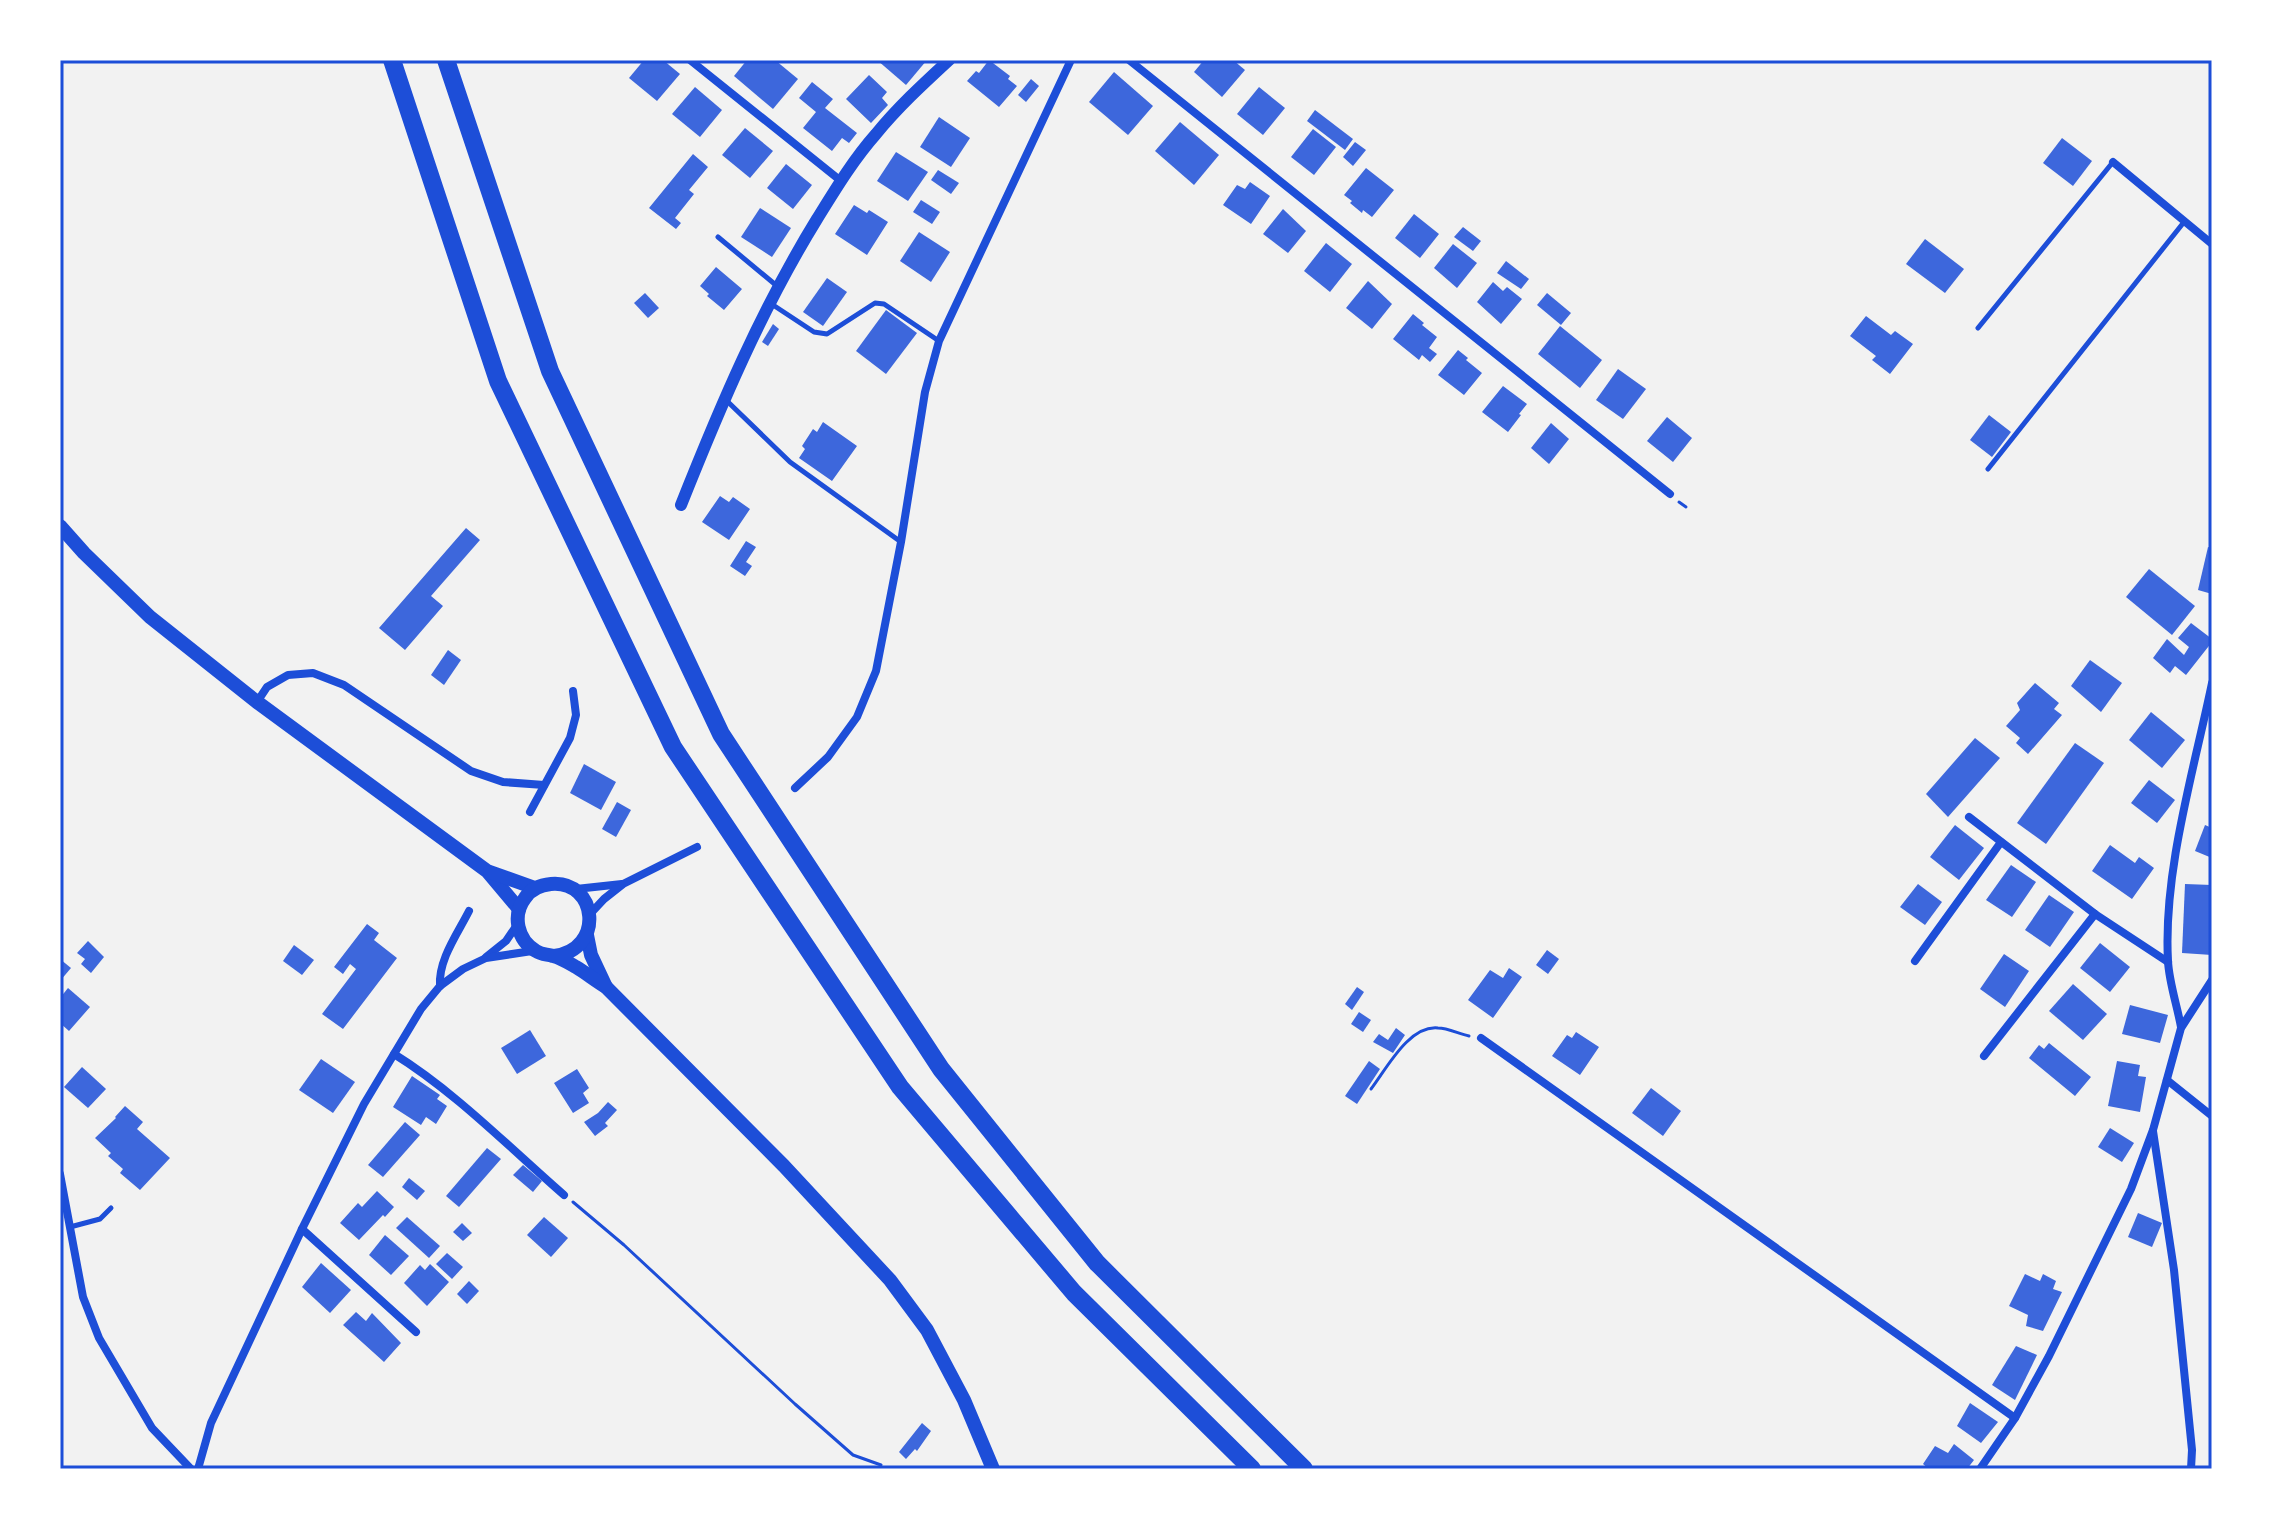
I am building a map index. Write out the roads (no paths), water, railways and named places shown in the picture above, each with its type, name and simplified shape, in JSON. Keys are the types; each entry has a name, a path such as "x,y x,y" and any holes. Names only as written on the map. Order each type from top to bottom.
{"highway":[{"path":"392,60 498,381 673,747 900,1087 1074,1293 1252,1469"},
{"path":"446,60 550,371 721,734 941,1069 1097,1263 1304,1469"}],"main road":[{"path":"60,526 150,617 257,702 487,871 535,888"},
{"path":"487,871 518,917"},
{"path":"606,987 591,955 587,935 590,914 581,896 573,889 554,883 535,888 526,896 518,917 520,935 534,950 575,966 606,987 784,1166 890,1280 927,1330 964,1400 993,1469"},
{"path":"554,956 575,950 587,935"}],"street":[{"path":"690,60 841,181"},
{"path":"681,505 724,398 777,286 841,181 874,136 909,97 949,60"},
{"path":"795,788 828,757 857,717 876,671 925,392 939,341 1071,60"},
{"path":"1129,60 1670,494"},
{"path":"2113,162 2212,244"},
{"path":"257,702 267,687 288,675 313,673 344,685 471,771 503,782 544,785"},
{"path":"2181,1028 2168,962 2170,895 2212,683"},
{"path":"530,812 570,738 576,715 573,691"},
{"path":"1969,817 2095,914 2168,962"},
{"path":"1915,961 2001,842"},
{"path":"590,914 623,884 697,847"},
{"path":"573,889 623,884"},
{"path":"440,986 442,965 469,911"},
{"path":"1984,1056 2095,914"},
{"path":"198,1469 211,1423 364,1104 421,1009 440,986 463,969 486,958 506,941 518,917"},
{"path":"486,958 534,950"},
{"path":"1980,1469 2015,1418 2049,1356 2131,1189 2153,1130 2181,1028 2212,980"},
{"path":"1481,1038 2015,1418"},
{"path":"394,1054 468,1111 564,1195"},
{"path":"2167,1080 2212,1116"},
{"path":"2153,1130 2174,1270 2192,1450 2191,1469"},
{"path":"60,1174 83,1297 99,1338 152,1428 191,1469"},
{"path":"302,1229 416,1332"}],"lane":[{"path":"1978,328 2113,162"},
{"path":"1988,469 2184,222"},
{"path":"718,237 777,286"},
{"path":"769,302 814,332 827,334 875,303 884,304 939,341"},
{"path":"724,398 790,462 901,542"},
{"path":"69,1227 100,1219 111,1208"}]}
